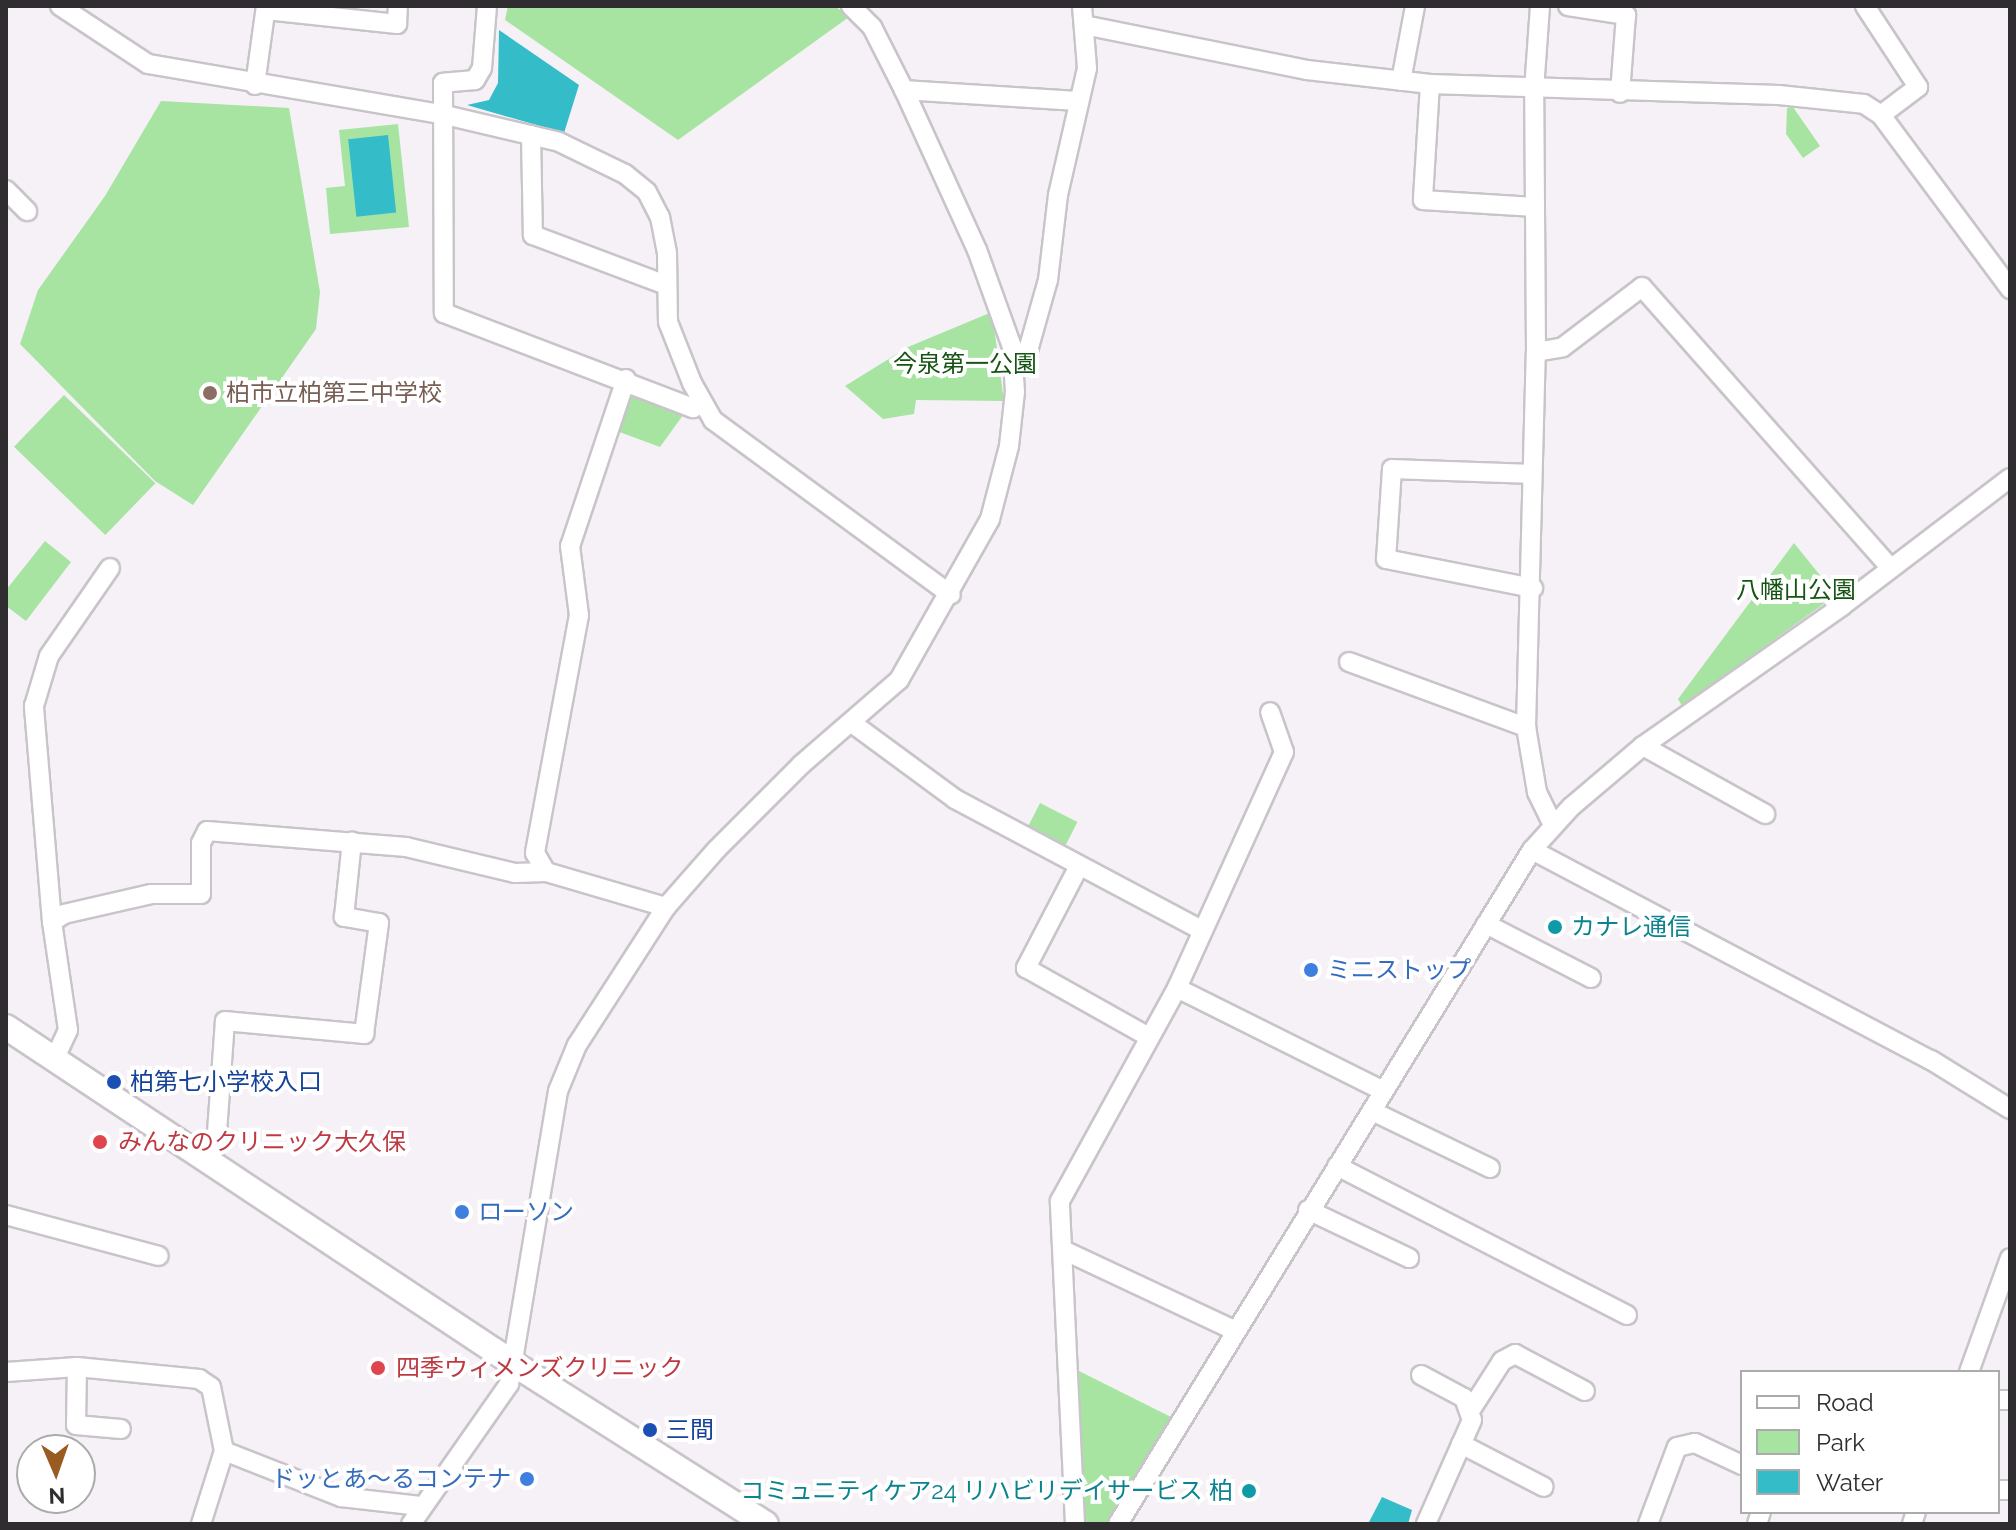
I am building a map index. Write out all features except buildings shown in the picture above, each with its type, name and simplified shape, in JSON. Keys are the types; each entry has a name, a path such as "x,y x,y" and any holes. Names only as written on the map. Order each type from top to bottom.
{"street":[{"path":"60,6 148,64 255,85 441,114 531,135 606,163 647,192 665,231 668,322 702,403 713,420 951,595"},
{"path":"255,85 266,8 397,24 398,6"},
{"path":"487,6 482,68 475,80 443,83 444,313 626,379 693,408 702,403"},
{"path":"411,1524 420,1506 499,1402 514,1364 549,1134 565,1068 666,907 802,764 899,680 951,595 990,519 1009,446 1016,363 977,250 904,90 872,27 851,6"},
{"path":"1401,81 1415,6"},
{"path":"1540,6 1534,90 1536,352 1532,474 1533,588 1526,727 1537,792 1553,825"},
{"path":"1568,6 1626,15 1620,93"},
{"path":"1865,6 1918,87 1881,115"},
{"path":"1016,363 1029,347 1048,280 1058,195 1077,101 1087,68 1083,15 1307,70 1401,81 1534,90 1779,95 1864,104 1881,115 2010,289"},
{"path":"1430,84 1423,200 1534,207"},
{"path":"904,90 1077,101"},
{"path":"531,135 533,235 666,285"},
{"path":"6,190 27,211"},
{"path":"1536,352 1563,347 1642,287 1889,566"},
{"path":"546,872 535,853 579,615 570,546 626,379"},
{"path":"1532,474 1392,469 1386,559 1533,588"},
{"path":"1118,1524 1162,1461 1234,1330 1532,850 1553,825 1643,746 1842,606 1889,566 2010,478"},
{"path":"55,1058 68,1030 52,922 34,706 38,683 49,656 110,568"},
{"path":"1349,662 1526,727"},
{"path":"1075,1524 1060,1201 1177,988 1284,752 1270,712"},
{"path":"852,723 955,799 1078,868 1201,930"},
{"path":"1643,746 1765,814"},
{"path":"52,922 64,914 151,894 201,894 201,843 207,831 406,847 515,873 546,872 666,907"},
{"path":"206,1161 216,1146 225,1021 364,1034 379,923 344,917 352,841"},
{"path":"1532,850 1931,1060 2010,1109"},
{"path":"1078,868 1026,968 1149,1037"},
{"path":"1486,924 1591,978"},
{"path":"1177,988 1384,1091"},
{"path":"6,1027 514,1364 766,1524"},
{"path":"1372,1111 1490,1168"},
{"path":"1337,1166 1627,1315"},
{"path":"1308,1210 1409,1258"},
{"path":"6,1215 159,1256"},
{"path":"1063,1250 1234,1330"},
{"path":"1970,1370 2001,1307 2010,1258"},
{"path":"1426,1524 1472,1420 1472,1408 1502,1361 1515,1354 1585,1391"},
{"path":"77,1367 76,1425 121,1429"},
{"path":"6,1372 77,1367 199,1379 211,1387 224,1451 201,1524"},
{"path":"1421,1375 1472,1408"},
{"path":"1648,1524 1677,1447 1695,1443 1740,1464"},
{"path":"1461,1444 1544,1487"},
{"path":"224,1451 341,1497 420,1506"}],"green space":[{"path":"508,6 835,6 849,17 678,140 505,20"},
{"path":"161,101 289,108 320,292 316,329 193,505 155,481 20,344 38,290 105,196"},
{"path":"1793,107 1820,146 1803,158 1786,134 1787,108"},
{"path":"398,124 409,227 330,234 326,188 345,186 339,130"},
{"name":"今泉第一公園","path":"992,312 1004,401 916,400 914,414 883,419 845,386 908,347"},
{"path":"641,390 686,411 660,447 614,430 626,397"},
{"path":"64,395 155,483 105,535 14,447"},
{"path":"45,541 71,562 26,621 6,606 6,590"},
{"name":"八幡山公園","path":"1794,543 1836,595 1682,706 1678,699"},
{"path":"1040,803 1077,822 1065,847 1027,828"},
{"path":"1079,1371 1171,1417 1108,1524 1083,1524"}],"water":[{"path":"499,30 579,85 564,133 467,105 489,100 498,83"},
{"path":"388,135 396,213 356,217 348,139"},
{"path":"1382,1497 1412,1510 1408,1524 1368,1524"}],"place":[{"name":"柏市立柏第三中学校","path":"210,393"},
{"name":"カナレ通信","path":"1555,927"},
{"name":"ミニストップ","path":"1311,970"},
{"name":"柏第七小学校入口","path":"114,1082"},
{"name":"みんなのクリニック大久保","path":"100,1142"},
{"name":"ローソン","path":"462,1212"},
{"name":"四季ウィメンズクリニック","path":"378,1368"},
{"name":"三間","path":"650,1430"},
{"name":"ドッとあ〜るコンテナ","path":"527,1479"},
{"name":"コミュニティケア24 リハビリデイサービス 柏","path":"1249,1491"}]}
